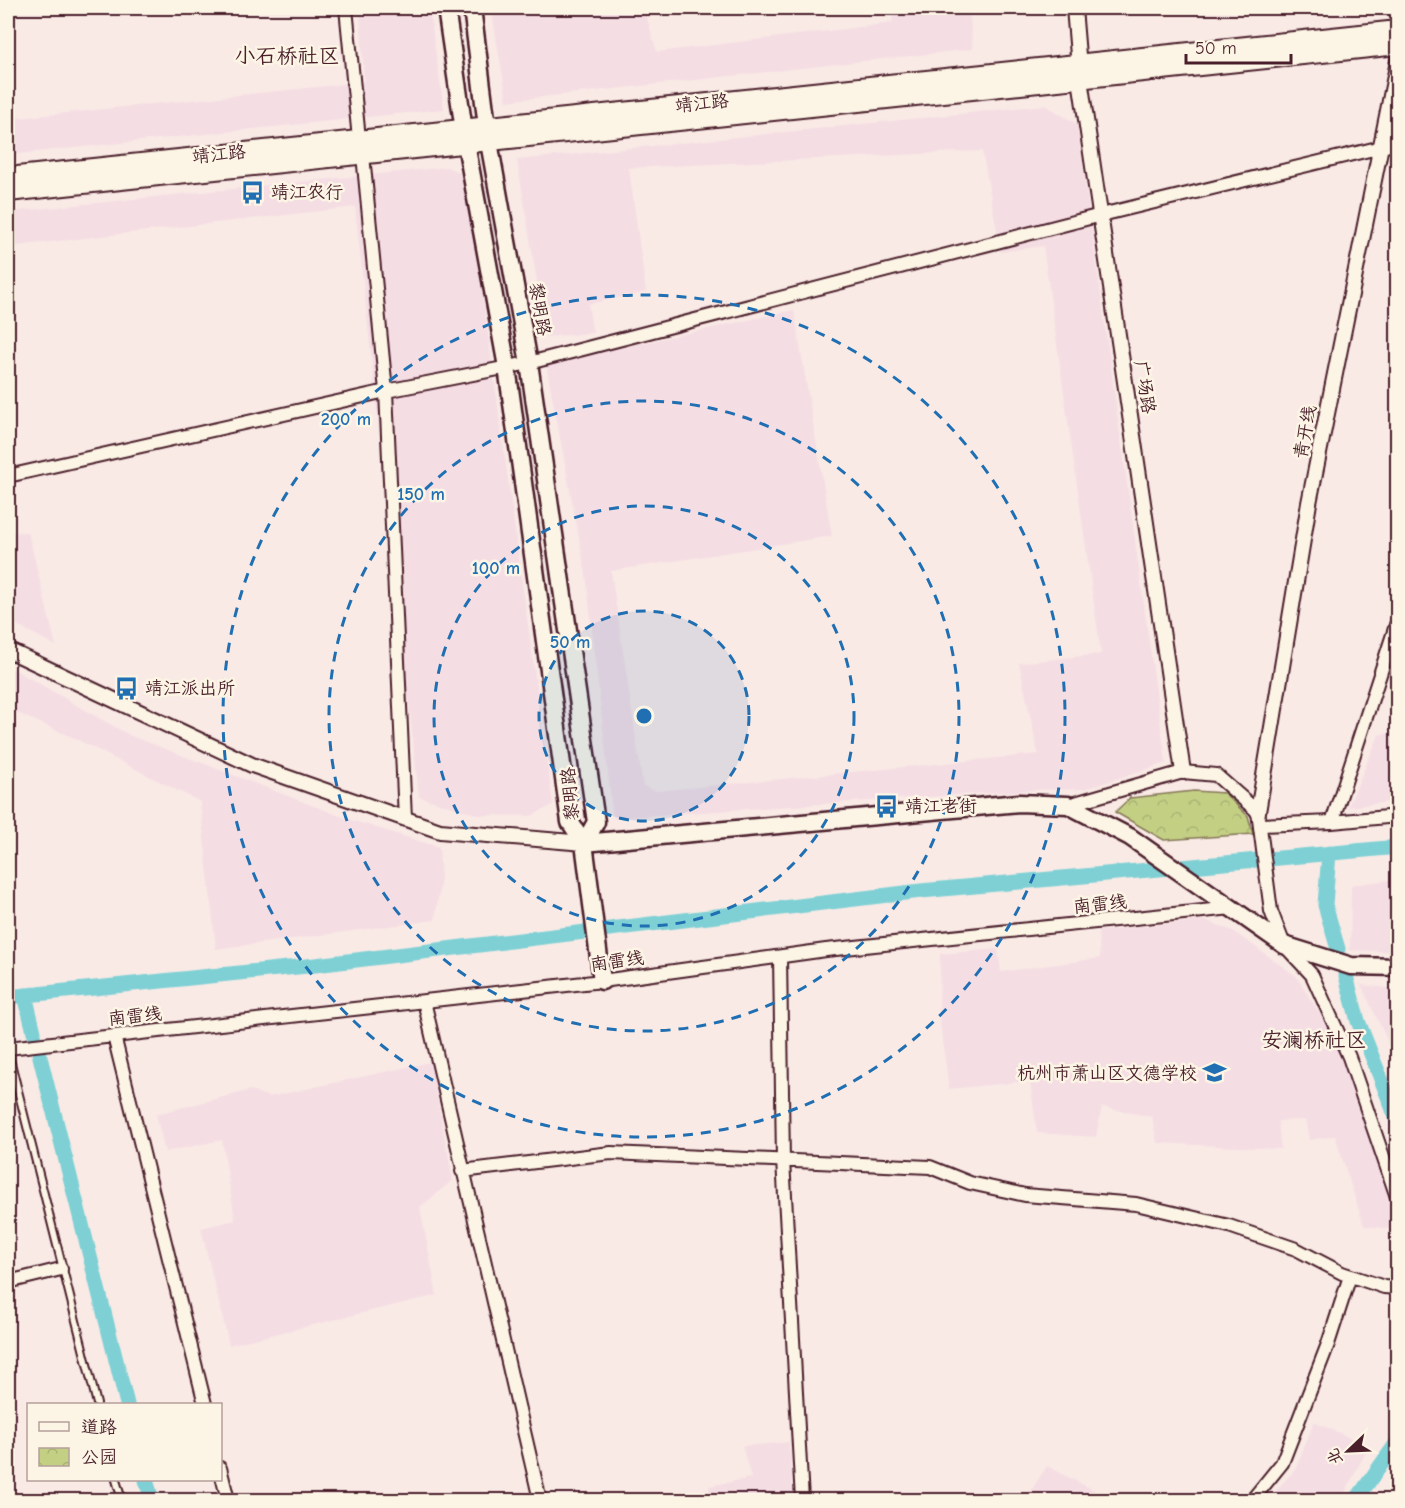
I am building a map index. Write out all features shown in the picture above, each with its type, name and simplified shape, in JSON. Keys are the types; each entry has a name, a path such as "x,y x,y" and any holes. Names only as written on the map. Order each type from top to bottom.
{"main road":[{"name":"黎明路","path":"446,8 465,136 507,367 570,822 585,843 596,822 530,363 489,134 472,8"},
{"name":"靖江路","path":"8,177 489,134 1080,71 1398,30"},
{"name":"靖江路","path":"1080,71 1398,45"},
{"name":"靖江路","path":"8,192 361,147"},
{"path":"602,981 585,843 1019,803 1068,805 1137,842 1284,945 1351,966 1398,967"}],"street":[{"path":"346,8 386,391 405,819"},
{"name":"广场路","path":"1074,8 1080,71 1183,772"},
{"name":"青开线","path":"1260,823 1309,503 1398,61"},
{"path":"8,476 386,391 530,363 1101,215 1398,143"},
{"path":"1332,822 1398,619"},
{"path":"8,650 252,765 440,831 585,843"},
{"path":"1068,805 1183,772 1216,776 1260,823 1271,911 1284,945 1312,975 1349,1058 1398,1200"},
{"path":"1260,823 1332,822 1398,816"},
{"name":"南雷线","path":"8,1049 602,981 780,957 1232,908"},
{"path":"780,957 783,1160 802,1500"},
{"path":"424,1001 540,1500"},
{"path":"114,1036 205,1403"},
{"path":"462,1171 611,1153 930,1167 970,1183 1025,1195 1136,1204 1229,1226 1296,1249 1350,1276 1384,1287 1398,1288"},
{"path":"8,1282 61,1269"},
{"path":"1251,1500 1282,1463 1328,1344 1350,1276"},
{"path":"222,1476 228,1500"}],"lane":[{"path":"8,1049 61,1269 97,1403"},
{"path":"117,1481 122,1500"}],"shaded area":[{"path":"360,8 429,8 444,109 8,155 8,119 364,82"},
{"path":"491,8 644,8 657,52 892,23 893,8 969,8 973,49 507,101"},
{"path":"1045,105 1077,124 1166,763 1085,789 1033,790 613,818 586,575 546,364 794,310 832,536 611,571 643,786 657,791 1038,754 1019,663 1101,654 1043,246 1001,252 982,151 629,168 646,292 588,304 593,333 546,337 517,160"},
{"path":"447,167 466,176 553,805 531,816 479,815 419,797 355,207 8,247 8,212"},
{"path":"28,532 56,646 8,620 8,533"},
{"path":"8,666 129,735 348,819 439,847 441,878 435,920 216,949 200,802 74,738 8,709"},
{"path":"1397,731 1397,801 1348,807 1379,735"},
{"path":"1397,879 1397,952 1350,950 1351,885"},
{"path":"1205,920 1233,931 1296,976 1321,1016 1344,1062 1391,1203 1392,1229 1364,1226 1335,1136 1309,1140 1305,1120 1278,1121 1281,1149 1157,1143 1152,1117 1102,1107 1096,1137 1037,1133 1030,1081 949,1089 939,1017 940,954 998,949 1001,972 1100,958 1098,931"},
{"path":"1361,985 1397,989 1397,1061"},
{"path":"430,1062 453,1180 420,1207 437,1295 229,1345 201,1228 235,1220 222,1140 165,1152 156,1114 251,1090 269,1097"},
{"path":"1314,1422 1369,1446 1341,1500 1268,1500 1296,1468"},
{"path":"789,1442 793,1500 711,1500 709,1486 751,1478 742,1446"},
{"path":"1047,1466 1113,1500 1025,1500"}],"green space":[{"path":"1194,791 1224,793 1248,816 1253,834 1164,840 1115,812 1130,798"}],"waterway":[{"path":"8,997 307,966 921,891 1398,847"},
{"path":"1329,853 1325,905 1338,949"},
{"path":"1346,976 1358,1021 1398,1122"},
{"path":"25,995 34,1032"},
{"path":"40,1057 127,1403"},
{"path":"1356,1500 1398,1441"},
{"path":"146,1481 152,1500"}],"place":[{"name":"靖江农行","path":"253,192"},
{"name":"靖江派出所","path":"127,688"},
{"name":"靖江老街","path":"887,806"},
{"name":"杭州市萧山区文德学校","path":"1215,1073"}],"district":[{"name":"小石桥社区","path":"287,56"},
{"name":"安澜桥社区","path":"1314,1040"}]}
